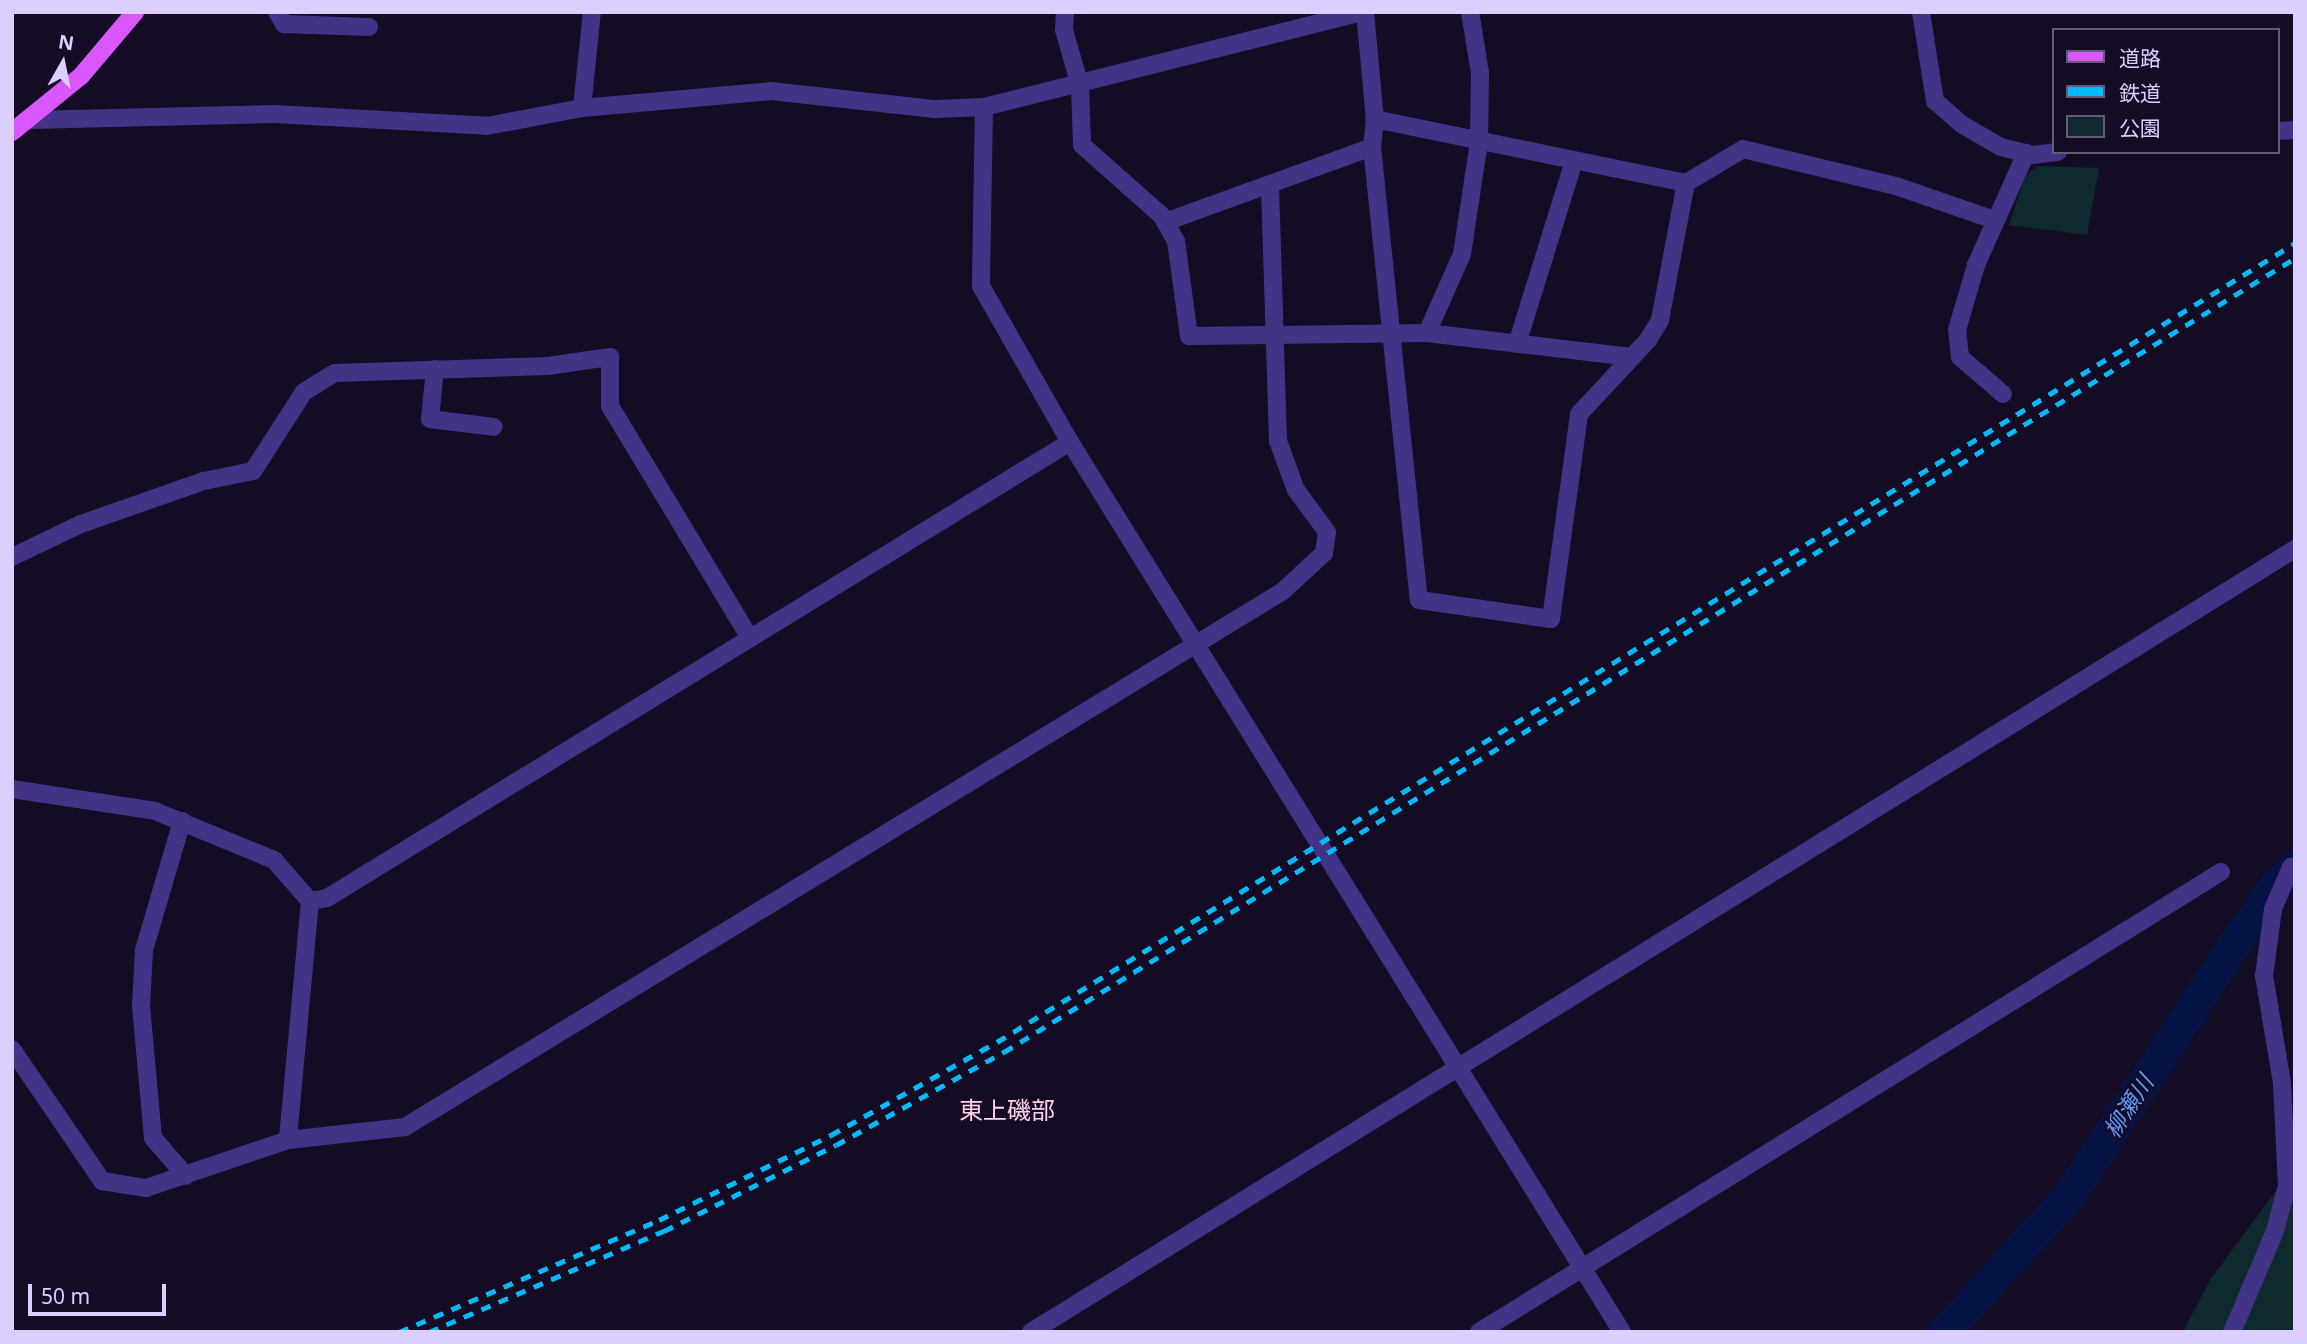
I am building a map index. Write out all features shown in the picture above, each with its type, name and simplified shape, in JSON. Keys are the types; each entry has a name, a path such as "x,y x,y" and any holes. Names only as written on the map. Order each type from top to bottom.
{"main road":[{"path":"12,132 81,76 135,12"}],"street":[{"path":"277,12 284,24 369,27"},
{"path":"582,108 592,12"},
{"path":"1065,12 1064,30 1080,85 1082,145 1165,222 1176,241 1189,336 1390,331 1632,357"},
{"path":"29,120 275,114 487,126 582,108 771,91 935,109 984,107 1363,12 1375,119 1372,147 1419,600 1551,619 1579,414 1632,357 1660,320 1686,183"},
{"path":"1427,333 1462,254 1479,142 1480,73 1470,12"},
{"path":"1921,12 1935,101 1961,124 2001,146 2026,153 2052,152"},
{"path":"984,107 981,286 1070,442 1622,1332"},
{"path":"1375,119 1686,183 1744,149 1896,186 1994,220"},
{"path":"1165,222 1372,147"},
{"path":"2003,394 1960,357 1957,330 1994,220 2026,153"},
{"path":"1517,344 1574,161"},
{"path":"12,1049 102,1181 146,1188 288,1140 405,1127 1283,590 1324,553 1327,532 1296,490 1278,441 1277,334 1270,184"},
{"path":"12,557 81,524 204,481 253,471 304,392 335,373 548,366 610,357 610,406 750,638"},
{"path":"435,369 430,419 494,427"},
{"path":"310,901 327,898 1070,442"},
{"path":"1031,1332 2295,549"},
{"path":"12,789 155,811 182,821 274,860 310,901 288,1140"},
{"path":"182,821 144,950 141,1006 153,1138 186,1176"},
{"path":"2232,1332 2274,1231 2287,1186 2282,1083 2264,976 2273,909 2291,867"},
{"path":"1479,1332 2221,873"}],"green space":[{"path":"2038,166 2099,168 2087,235 2009,225 2025,176"},
{"path":"2295,1165 2295,1332 2183,1332 2210,1280"}],"waterway":[{"name":"柳瀬川","path":"1944,1332 2070,1194 2232,947 2277,883 2295,866"}],"railway":[{"path":"399,1332 659,1220 831,1135 997,1042 2295,243"},
{"path":"429,1332 664,1231 836,1145 1004,1052 2295,258"}],"district":[{"name":"東上磯部","path":"1007,1110"}]}
